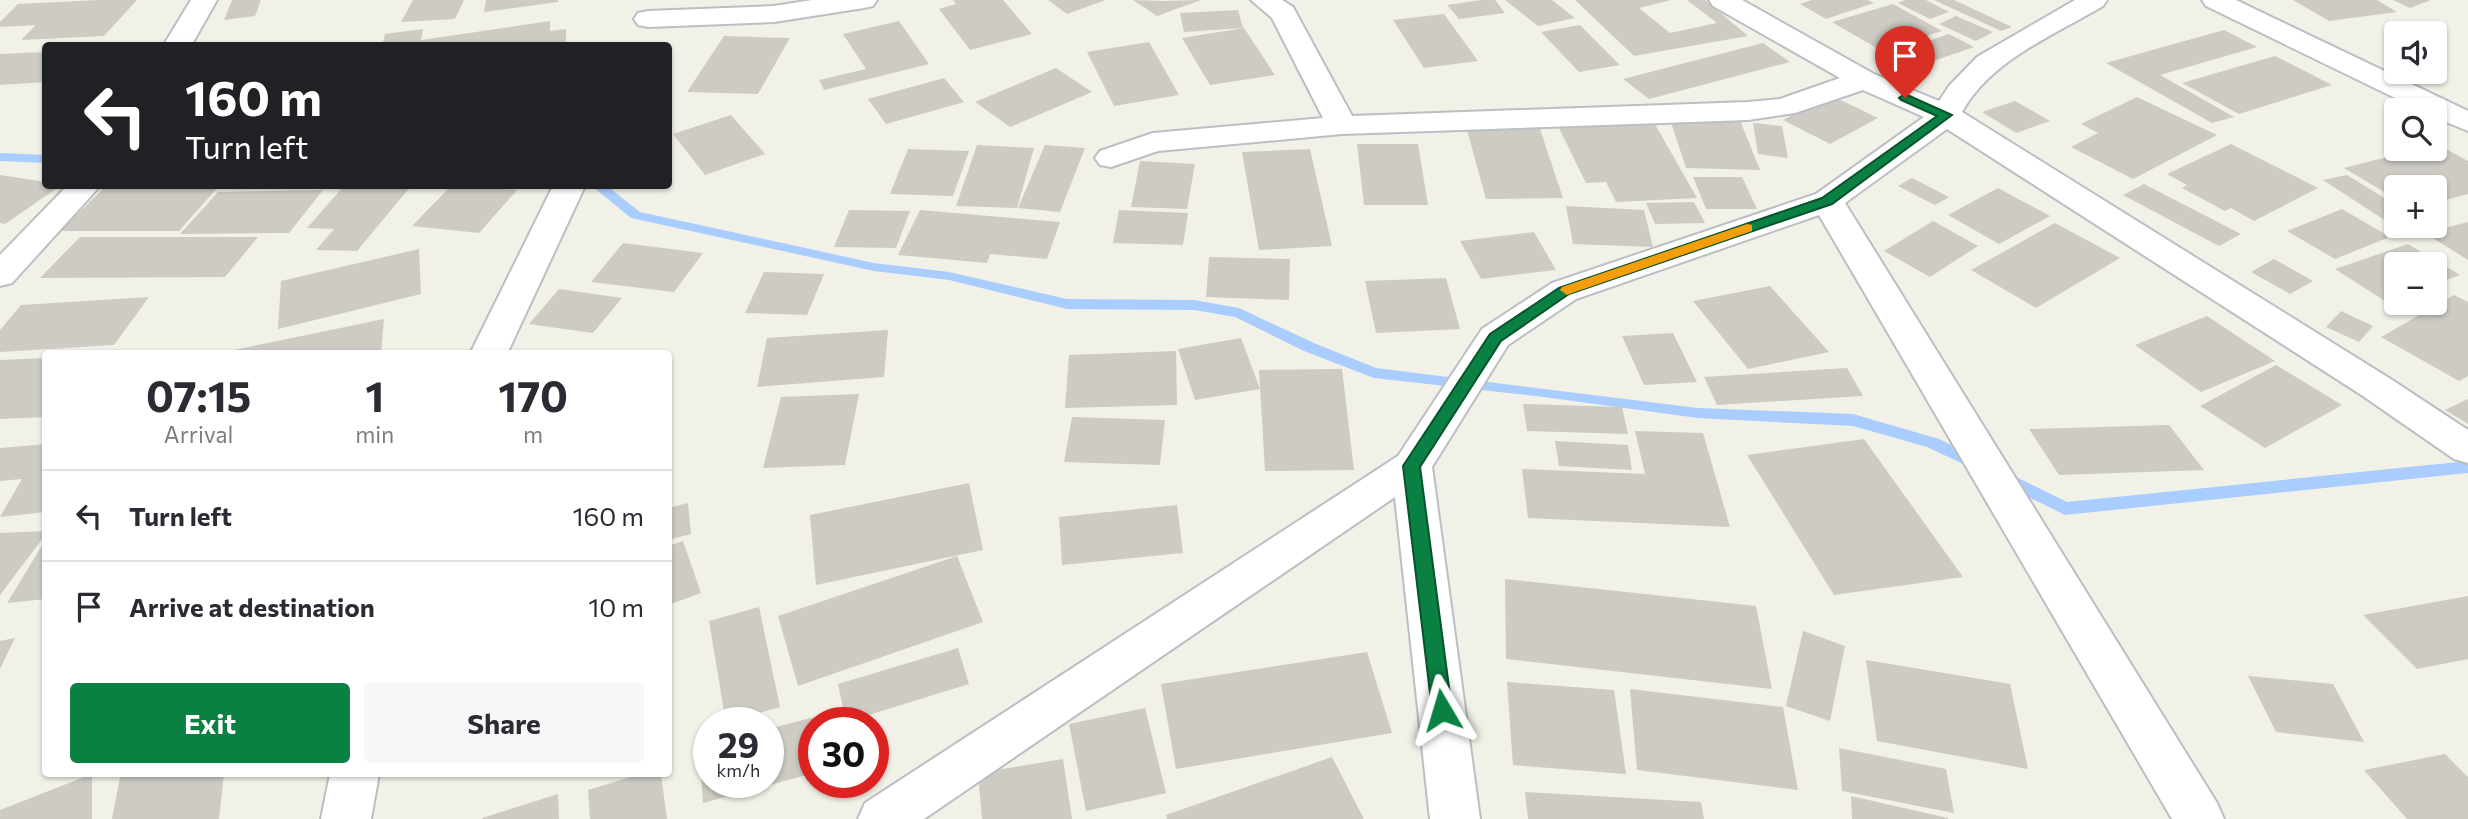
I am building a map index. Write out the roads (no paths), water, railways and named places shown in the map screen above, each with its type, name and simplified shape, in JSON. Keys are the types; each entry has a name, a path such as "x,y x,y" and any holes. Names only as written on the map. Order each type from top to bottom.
{"street":[{"path":"179,42 204,0"},
{"path":"636,42 648,10 774,14 864,0"},
{"path":"1265,0 1283,13 1342,125"},
{"path":"1721,0 1864,80 1946,115 2376,387 2468,449"},
{"path":"883,819 1412,466 1495,337 1564,291 1827,201 1946,115 1959,92 1987,63 2094,0"},
{"path":"2216,0 2468,122"},
{"path":"1111,158 1153,142 1342,125 1748,111 1784,107 1864,80"},
{"path":"0,275 81,189"},
{"path":"490,350 568,189"},
{"path":"1827,201 2199,819"},
{"path":"1412,466 1455,819"},
{"path":"346,819 354,777"}],"waterway":[{"path":"0,157 42,159"},
{"path":"603,189 636,215 874,267 949,276 1067,304 1194,305 1239,313 1309,347 1374,373 1698,413 1853,420 1933,443 1978,465"},
{"path":"2004,478 2065,509 2468,467"}]}
